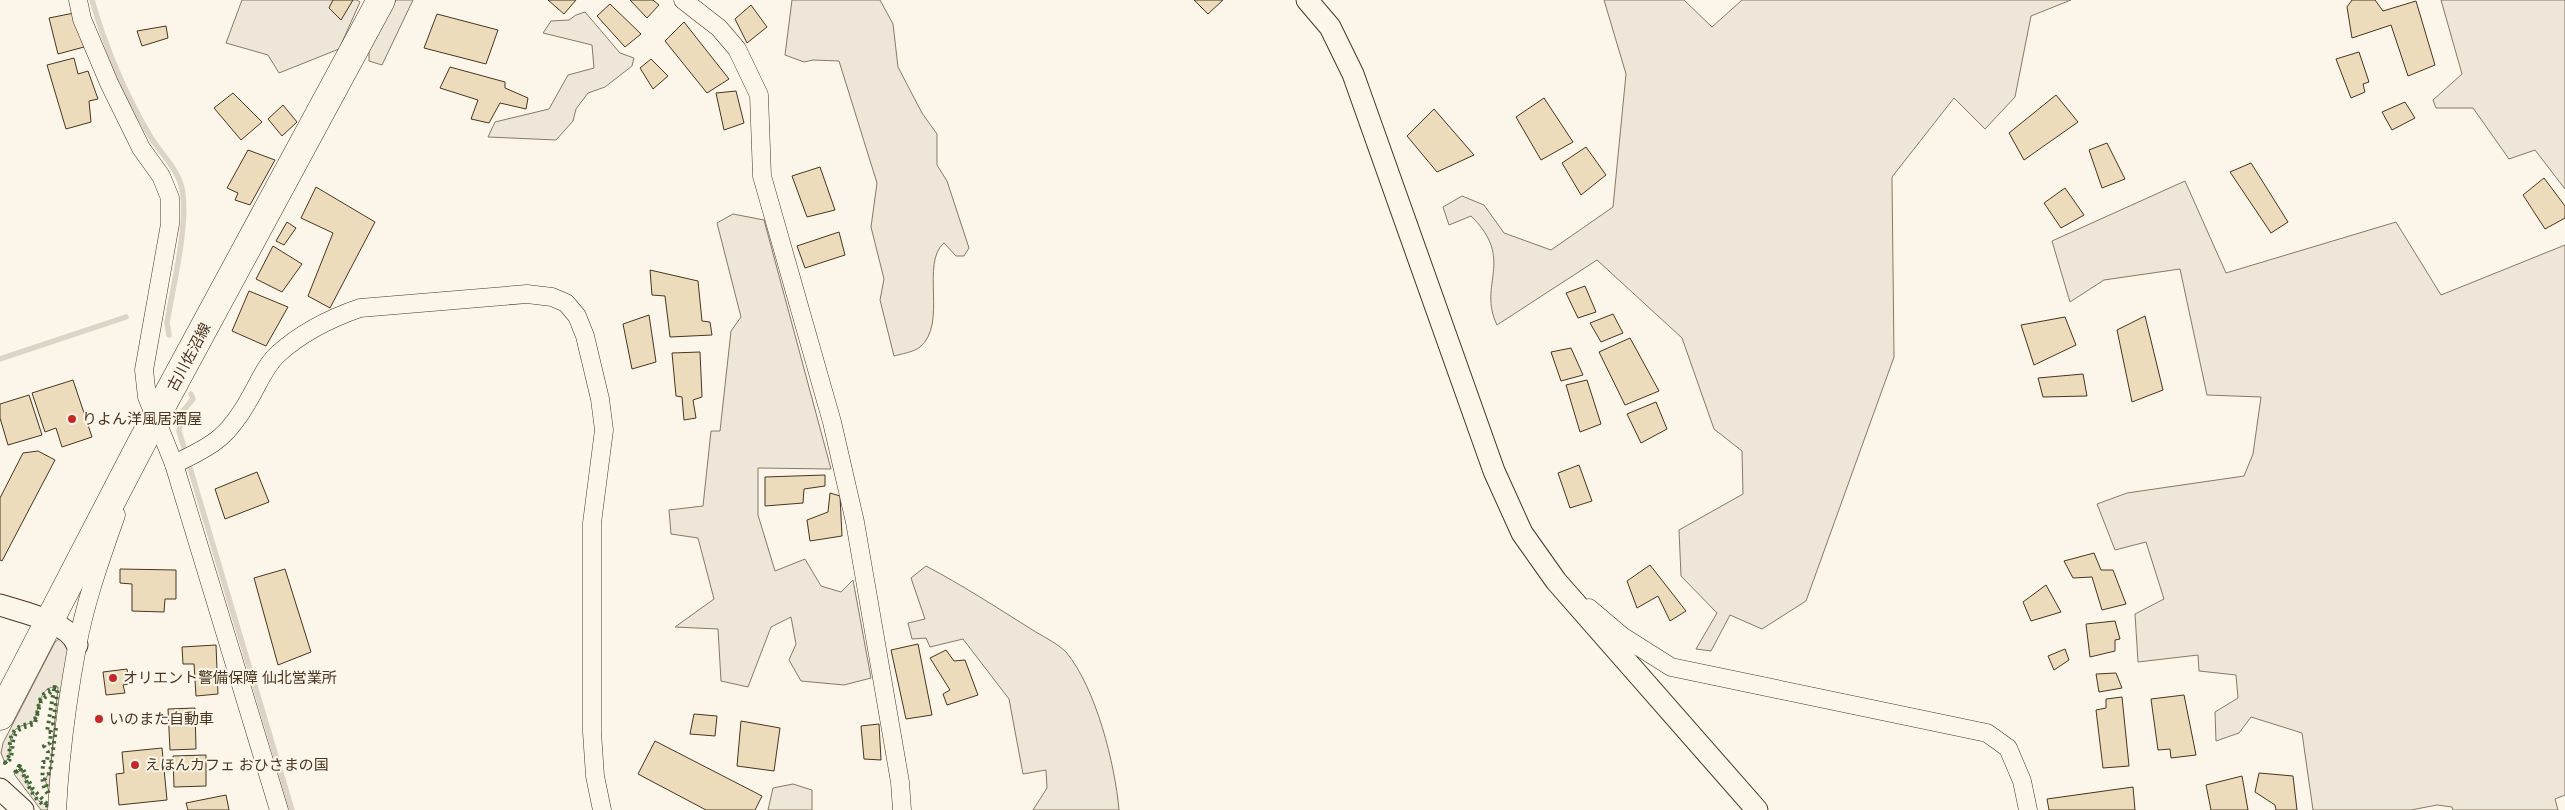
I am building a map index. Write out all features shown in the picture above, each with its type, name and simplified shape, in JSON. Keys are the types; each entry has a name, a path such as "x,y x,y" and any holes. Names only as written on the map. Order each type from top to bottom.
{"main road":[{"name":"古川佐沼線","path":"0,716 140,446 381,0"}],"street":[{"path":"78,0 82,19 108,83 141,148 161,176 170,198 170,224 144,370 147,396 155,420 175,463 279,810"},
{"path":"683,0 719,28 737,49 759,95 762,176 832,422 855,522 900,782 902,810"},
{"path":"1307,0 1330,27 1353,74 1494,471 1522,533 1556,581 1757,810"},
{"path":"175,463 199,453 229,430 241,415 270,362 278,354 320,324 344,313 360,308 527,294 552,296 566,303 577,316 585,336 600,399 604,430 592,533 592,732 595,776 602,810"},
{"path":"57,810 61,753 77,645 102,556 140,446"},
{"path":"1556,581 1622,636 1671,667 1987,733 2008,748 2022,780 2028,810"},
{"path":"0,605 48,621 72,634 77,645"},
{"path":"0,789 23,810"}],"shaded area":[{"path":"242,0 357,0 360,2 339,49 279,73 268,55 226,43"},
{"path":"396,0 413,0 382,65 369,61 369,51"},
{"path":"792,0 880,0 893,24 898,67 922,113 937,134 937,165 947,181 969,248 964,256 956,256 944,243 937,252 934,264 932,324 928,337 920,347 911,352 894,356 880,300 884,279 871,227 877,183 839,61 813,60 804,62 785,55"},
{"path":"1604,0 1684,0 1712,27 1742,0 2071,0 2031,16 2015,97 1985,129 1954,98 1892,177 1894,357 1806,601 1762,629 1730,615 1711,651 1696,649 1717,613 1681,576 1679,530 1743,494 1742,451 1714,429 1682,338 1597,260 1497,325 1492,310 1491,297 1494,259 1491,246 1484,232 1471,216 1449,225 1443,207 1462,196 1484,205 1504,233 1551,250 1613,207 1626,74"},
{"path":"2441,0 2565,0 2565,189 2535,150 2509,159 2473,108 2436,108 2433,100 2462,74"},
{"path":"585,12 620,53 634,58 632,66 605,87 588,93 576,109 573,121 556,140 488,137 495,122 549,109 568,75 594,68 592,45 543,33 551,21 569,20"},
{"path":"2185,181 2226,273 2396,222 2441,295 2565,245 2565,795 2555,799 2558,810 2453,810 2452,807 2437,805 2411,810 2313,810 2302,733 2251,717 2239,733 2216,741 2215,712 2238,698 2236,675 2199,671 2198,655 2138,662 2135,614 2164,599 2146,542 2115,550 2097,504 2127,493 2244,476 2253,454 2261,397 2207,395 2180,269 2104,280 2070,302 2052,241"},
{"path":"733,214 764,220 831,469 758,468 758,515 775,571 805,559 821,586 841,592 853,580 871,678 844,685 801,681 789,660 796,644 791,617 771,627 748,687 721,681 718,629 675,627 714,599 698,538 671,534 669,510 703,506 711,431 720,431 731,331 741,317 717,223"},
{"path":"926,566 979,596 1066,652 1077,667 1095,706 1108,749 1119,810 1033,810 1047,788 1046,770 1023,774 1009,699 963,639 930,647 926,638 912,639 908,623 925,619 911,578"},
{"path":"59,639 70,645 53,745 49,792 45,779 50,772 58,687 51,687 43,694 34,721 18,727 13,733 8,759 5,763 1,753 3,743 55,642"},
{"path":"20,768 35,796 39,801 49,806 49,810 41,810 14,774"},
{"path":"793,784 812,790 812,810 768,810 773,788"}],"building":[{"path":"333,0 353,0 341,20 329,8"},
{"path":"548,0 576,0 564,14"},
{"path":"630,0 653,0 659,5 647,18"},
{"path":"1194,0 1223,0 1208,14"},
{"path":"2352,0 2375,0 2383,11 2416,1 2435,65 2408,76 2391,25 2352,38 2347,7"},
{"path":"610,4 641,34 625,47 597,16"},
{"path":"751,5 767,27 747,43 735,19"},
{"path":"74,13 84,47 58,54 49,18"},
{"path":"437,14 498,30 486,64 424,48"},
{"path":"684,22 729,79 707,93 665,41"},
{"path":"166,26 168,38 142,46 137,31"},
{"path":"2359,52 2369,82 2363,84 2365,92 2351,98 2336,59"},
{"path":"74,58 78,74 88,71 98,99 89,101 91,122 66,129 47,65"},
{"path":"651,59 668,76 653,89 640,68"},
{"path":"450,67 505,82 505,88 528,98 526,109 500,103 489,123 471,119 478,100 440,88"},
{"path":"736,91 744,123 724,130 716,93"},
{"path":"233,93 262,122 241,140 214,108"},
{"path":"2056,95 2078,122 2024,160 2009,133"},
{"path":"1544,98 1573,142 1541,160 1516,117"},
{"path":"2405,102 2415,118 2392,130 2382,112"},
{"path":"283,105 297,122 282,136 268,119"},
{"path":"1434,109 1474,155 1437,172 1407,136"},
{"path":"2107,143 2125,179 2102,188 2089,150"},
{"path":"1586,147 1606,175 1581,195 1562,163"},
{"path":"248,150 275,160 250,205 235,200 238,193 227,188"},
{"path":"2251,163 2288,222 2271,233 2230,172"},
{"path":"820,167 835,210 807,217 792,176"},
{"path":"2544,178 2565,206 2565,218 2545,229 2523,195"},
{"path":"316,187 375,222 330,308 308,296 333,233 301,218"},
{"path":"2065,188 2084,215 2061,228 2044,203"},
{"path":"287,222 296,228 284,245 276,241"},
{"path":"839,232 845,255 805,268 797,246"},
{"path":"273,246 302,264 282,292 256,279"},
{"path":"650,270 698,281 702,321 710,322 712,335 670,337 665,296 652,295"},
{"path":"1585,286 1596,312 1578,318 1566,293"},
{"path":"249,291 288,307 266,346 232,331"},
{"path":"1613,314 1623,333 1601,342 1590,323"},
{"path":"649,315 656,362 632,369 623,324"},
{"path":"2145,316 2163,390 2132,402 2117,330"},
{"path":"2065,317 2076,345 2034,365 2021,325"},
{"path":"1630,338 1659,391 1625,405 1599,352"},
{"path":"1571,348 1583,375 1561,381 1551,352"},
{"path":"700,352 702,397 693,400 696,418 684,420 682,397 676,396 672,353"},
{"path":"2083,374 2087,396 2043,397 2038,378"},
{"path":"73,380 92,437 62,447 56,428 45,432 32,393"},
{"path":"1587,380 1601,424 1580,432 1566,385"},
{"path":"29,395 42,435 8,445 0,418 0,404"},
{"path":"1656,402 1667,429 1641,443 1627,414"},
{"path":"38,451 55,460 2,561 0,560 0,498 23,453"},
{"path":"1579,465 1592,501 1570,508 1558,473"},
{"path":"257,472 269,502 225,519 215,489"},
{"path":"825,475 825,486 804,489 803,503 765,506 765,477"},
{"path":"830,493 840,496 842,536 810,541 807,520 828,512"},
{"path":"2094,553 2101,570 2113,570 2126,604 2102,610 2092,577 2073,578 2064,561"},
{"path":"1650,565 1686,611 1670,621 1658,596 1637,608 1627,581"},
{"path":"120,569 176,570 176,599 165,599 164,612 132,611 132,584 120,583"},
{"path":"285,569 311,652 278,665 254,578"},
{"path":"2046,585 2061,612 2031,621 2023,602"},
{"path":"2115,621 2120,639 2115,640 2115,651 2090,657 2086,624"},
{"path":"918,644 932,715 906,719 891,650"},
{"path":"216,645 218,694 196,696 194,664 183,664 182,647"},
{"path":"2065,649 2069,660 2054,670 2048,656"},
{"path":"946,650 954,661 965,660 978,695 947,705 943,694 950,690 930,658"},
{"path":"127,669 129,684 123,685 125,693 106,695 103,672"},
{"path":"2116,673 2122,688 2099,692 2096,674"},
{"path":"2184,695 2196,755 2171,758 2170,749 2158,750 2151,699"},
{"path":"2122,697 2129,766 2103,768 2096,710 2106,708 2106,699"},
{"path":"195,708 196,749 170,750 168,709"},
{"path":"694,714 717,716 715,736 690,734"},
{"path":"741,721 780,728 774,771 737,766"},
{"path":"879,724 881,760 864,759 861,726"},
{"path":"655,741 762,796 755,810 706,810 638,774"},
{"path":"162,748 167,800 119,805 116,774 124,773 122,752"},
{"path":"206,755 206,786 174,787 173,756"},
{"path":"2259,773 2293,776 2297,810 2276,810 2275,805 2255,792"},
{"path":"2242,776 2248,810 2211,810 2206,785"},
{"path":"2133,787 2135,810 2049,810 2047,799"},
{"path":"226,795 229,810 188,810 186,803"}],"waterway":[{"path":"92,0 103,35 125,87 150,136 175,171 182,186 183,225 167,323 169,335"},
{"path":"0,359 126,317"},
{"path":"191,394 193,399 183,411 179,431 292,810"}],"hedge":[{"path":"54,687 58,688 53,724 56,728 50,772 45,779 49,795 43,784 43,762 47,762 48,752 44,746 50,743 51,732 47,732 54,689 41,701 35,723 17,732 13,740 12,754 5,763 8,759 13,733 18,727 34,721 41,698 54,687"},
{"path":"19,766 22,767 33,789 49,806 39,801 31,791 20,768 14,774 19,766"}],"place":[{"name":"りよん洋風居酒屋","path":"72,419"},
{"name":"オリエント警備保障 仙北営業所","path":"113,678"},
{"name":"いのまた自動車","path":"99,719"},
{"name":"えほんカフェ おひさまの国","path":"135,765"}]}
